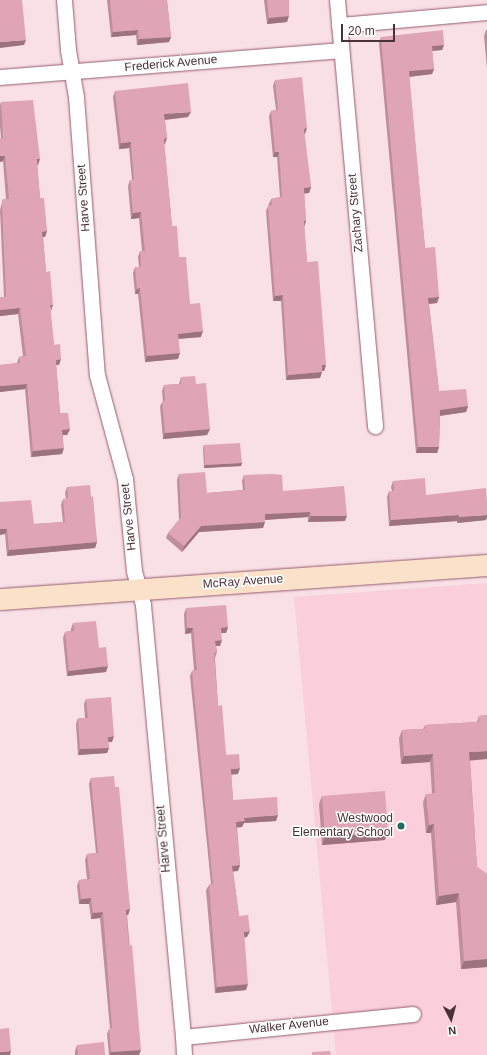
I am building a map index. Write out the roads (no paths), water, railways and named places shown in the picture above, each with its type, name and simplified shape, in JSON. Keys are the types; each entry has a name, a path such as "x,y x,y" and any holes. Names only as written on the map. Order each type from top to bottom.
{"street":[{"name":"Harve Street","path":"64,0 76,97 97,375 125,478 134,571 143,605 183,1037"},
{"name":"Zachary Street","path":"337,0 375,426"},
{"path":"339,24 487,12"},
{"name":"Frederick Avenue","path":"0,78 342,50"},
{"name":"McRay Avenue","path":"0,599 487,565"},
{"name":"Walker Avenue","path":"183,1037 413,1014"},
{"path":"183,1037 184,1055"}],"place":[{"name":"Westwood Elementary School","path":"401,826"}]}
